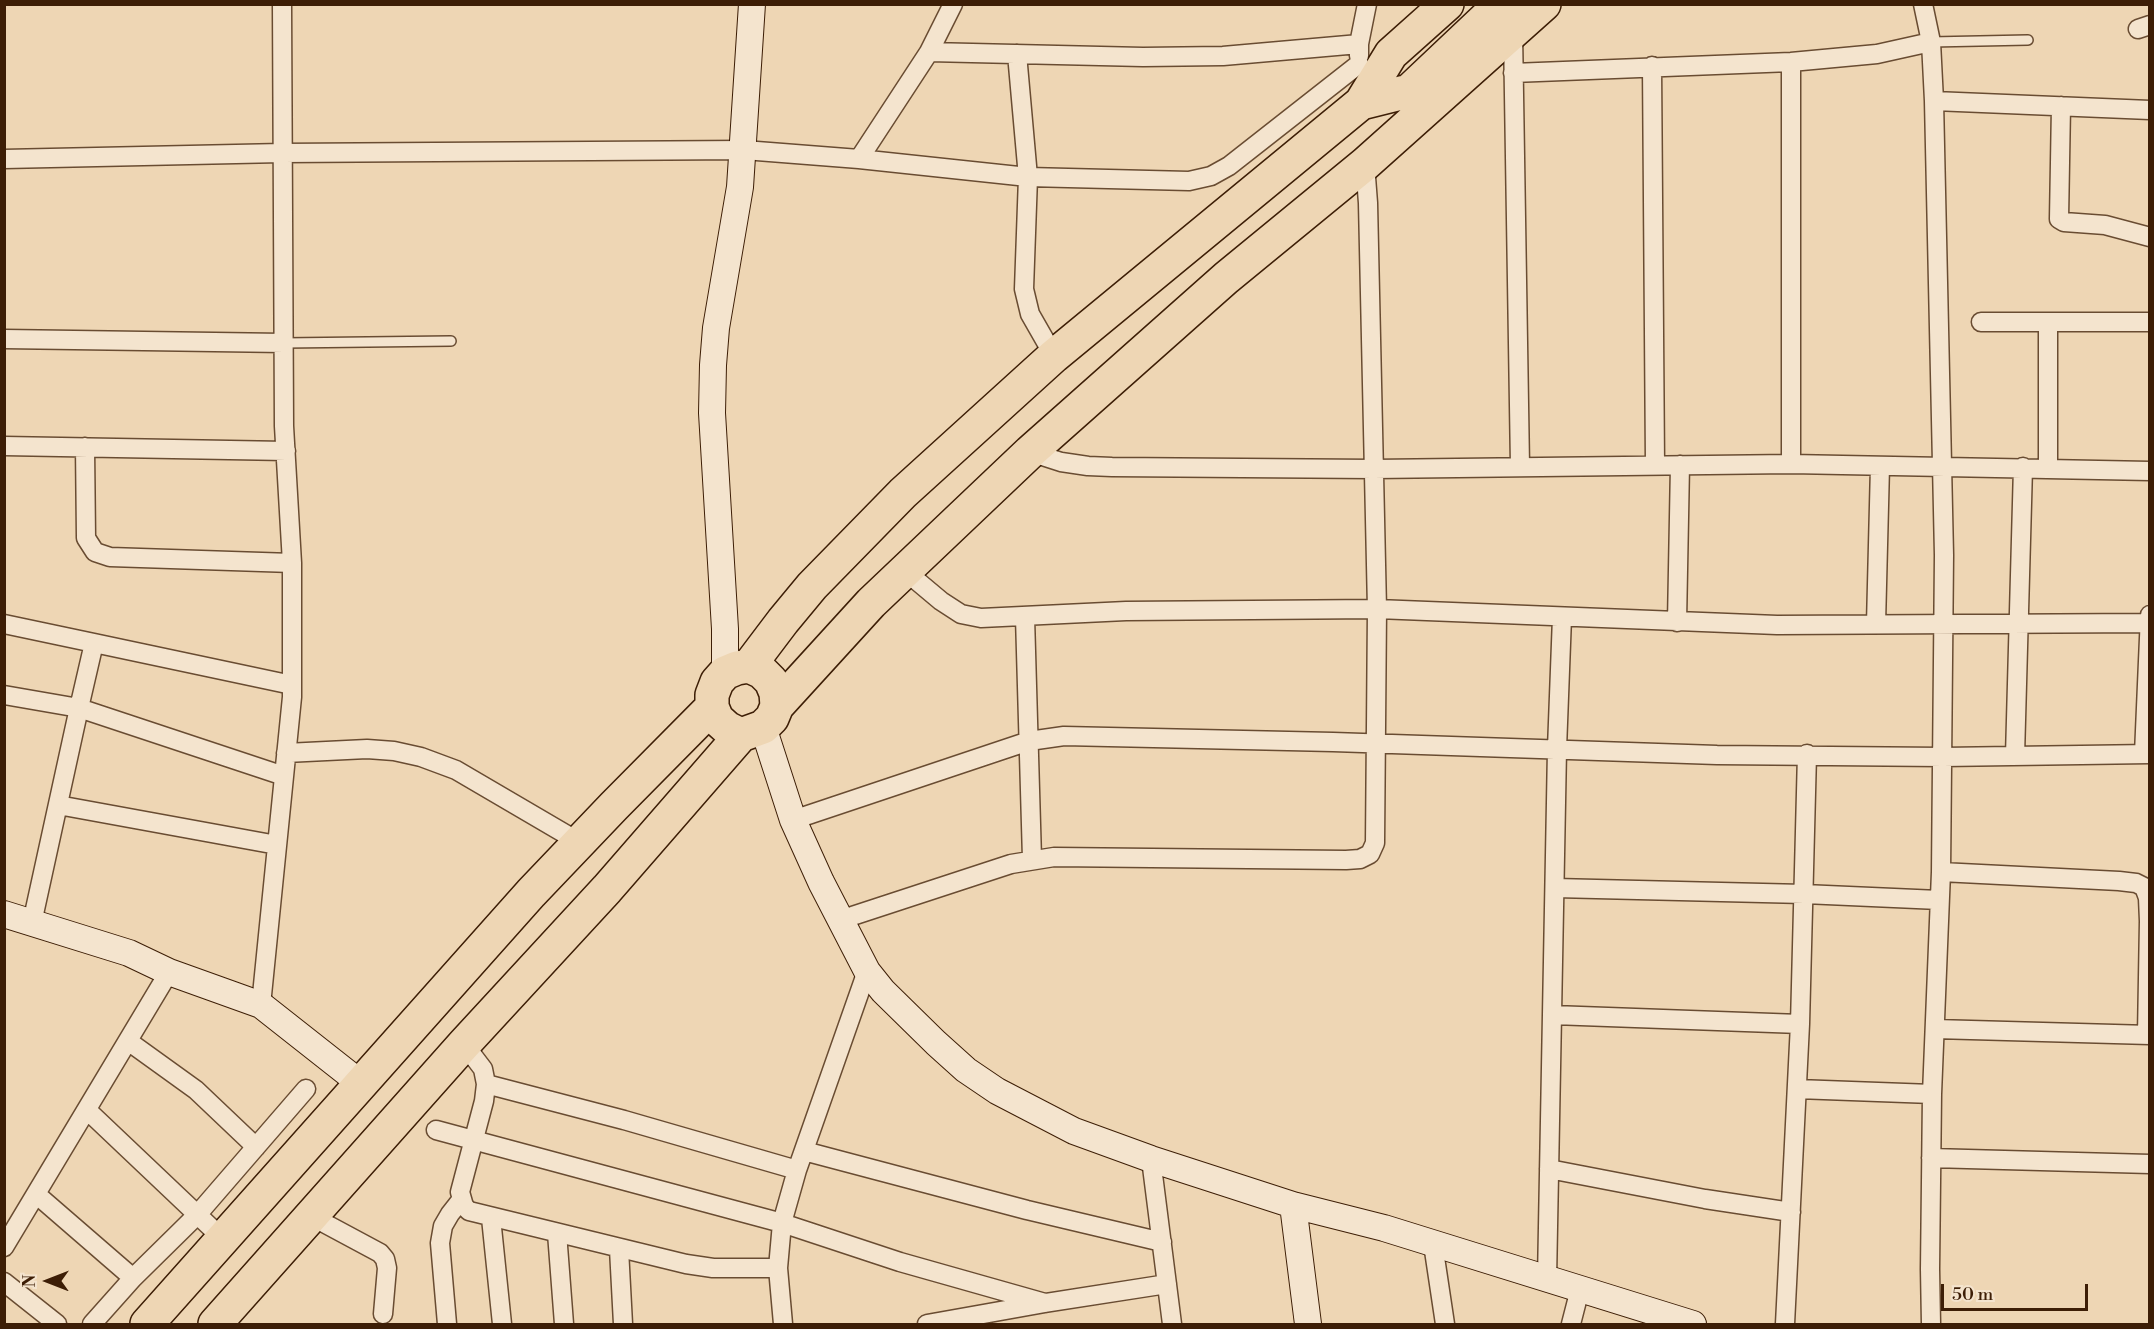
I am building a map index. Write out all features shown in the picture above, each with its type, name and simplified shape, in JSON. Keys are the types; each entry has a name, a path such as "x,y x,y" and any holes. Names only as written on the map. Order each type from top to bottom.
{"highway":[{"path":"760,723 727,728 717,719 712,707 712,694 717,682 737,670 855,541 903,493 1054,356 1361,103 1391,54 1446,4"},
{"path":"1361,103 1409,91 1507,19 1544,4"},
{"path":"215,1324 464,1044 871,603 1030,452 1226,278 1365,164 1507,19"},
{"path":"737,670 762,672 771,681 777,693 760,723"},
{"path":"147,1324 531,893 712,707"}],"street":[{"path":"261,1005 292,685 292,563 286,451 284,343 282,4"},
{"path":"737,670 725,629 712,413 713,365 716,328 744,150 752,4"},
{"path":"859,159 929,52 953,4"},
{"path":"1361,103 1359,44 1366,4"},
{"path":"1923,4 1931,42 1934,100 1943,624 1941,872 1932,1094 1931,1324"},
{"path":"1507,19 1513,73 1520,466"},
{"path":"1513,73 1791,62 1877,54 1931,42"},
{"path":"929,52 1143,57 1223,56 1359,44"},
{"path":"1017,54 1028,177 1023,289 1030,314 1054,356"},
{"path":"1791,62 1791,464"},
{"path":"4,159 282,153 744,150 859,159 1028,177 1189,181 1210,176 1229,166 1359,64"},
{"path":"1653,66 1655,465"},
{"path":"1934,100 2150,110"},
{"path":"2061,106 2059,219 2064,222 2105,225 2150,237"},
{"path":"840,920 1032,859 1085,856 1359,859 1370,854 1375,843 1377,609 1368,203 1365,164"},
{"path":"1981,322 2150,322"},
{"path":"2048,323 2048,469"},
{"path":"4,339 284,343"},
{"path":"4,446 286,451"},
{"path":"85,447 86,538 95,552 110,556 292,563"},
{"path":"1030,452 1061,462 1088,466 1374,469 1791,464 2150,471"},
{"path":"1677,622 1680,465"},
{"path":"1876,624 1880,466"},
{"path":"2015,756 2023,467"},
{"path":"904,570 941,601 961,614 981,618 1126,611 1377,609 1777,625 2149,623"},
{"path":"793,820 1029,741 1064,736 1377,743 1717,755 1943,757 2147,754 2150,615"},
{"path":"1025,617 1032,859"},
{"path":"1547,1280 1557,749 1562,617"},
{"path":"4,624 292,685"},
{"path":"32,923 94,643"},
{"path":"4,695 79,708 284,776"},
{"path":"760,723 793,820 840,920 867,971 883,991 936,1043 966,1070 998,1091 1074,1131 1151,1159 1293,1204 1580,1289 1661,1319 1693,1324"},
{"path":"286,753 367,749 394,751 421,757 456,770 579,842"},
{"path":"1785,1324 1800,1024 1807,754"},
{"path":"58,805 277,845"},
{"path":"1935,1029 2148,1035 2149,921 2148,898 2144,887 2136,883 2119,881 1941,872"},
{"path":"1555,888 1939,900"},
{"path":"4,914 129,953 169,972 261,1005 360,1083"},
{"path":"783,1324 778,1268 782,1223 797,1170 867,971"},
{"path":"4,1247 169,972"},
{"path":"1553,1015 1800,1024"},
{"path":"128,1041 196,1090 256,1147"},
{"path":"464,1044 483,1069 486,1084 475,1141 460,1192 461,1200 469,1211 686,1264 713,1268 778,1268"},
{"path":"486,1084 624,1120 797,1170"},
{"path":"92,1324 132,1278 197,1215 306,1089"},
{"path":"1797,1089 1932,1094"},
{"path":"87,1110 223,1239"},
{"path":"436,1131 782,1223 900,1262 1045,1303"},
{"path":"804,1151 1027,1210 1162,1242"},
{"path":"1931,1158 2150,1164"},
{"path":"1151,1159 1172,1324"},
{"path":"1550,1169 1705,1199 1791,1212"},
{"path":"36,1194 132,1278"},
{"path":"447,1324 440,1243 443,1226 461,1200"},
{"path":"1293,1204 1308,1324"},
{"path":"311,1216 380,1253 385,1258 387,1268 383,1314"},
{"path":"491,1218 502,1324"},
{"path":"558,1233 564,1324"},
{"path":"1434,1244 1445,1324"},
{"path":"619,1249 623,1324"},
{"path":"4,1282 57,1324"},
{"path":"927,1324 1167,1284"},
{"path":"1571,1324 1580,1289"}],"lane":[{"path":"1931,42 2028,40"},
{"path":"284,343 451,341"}]}
